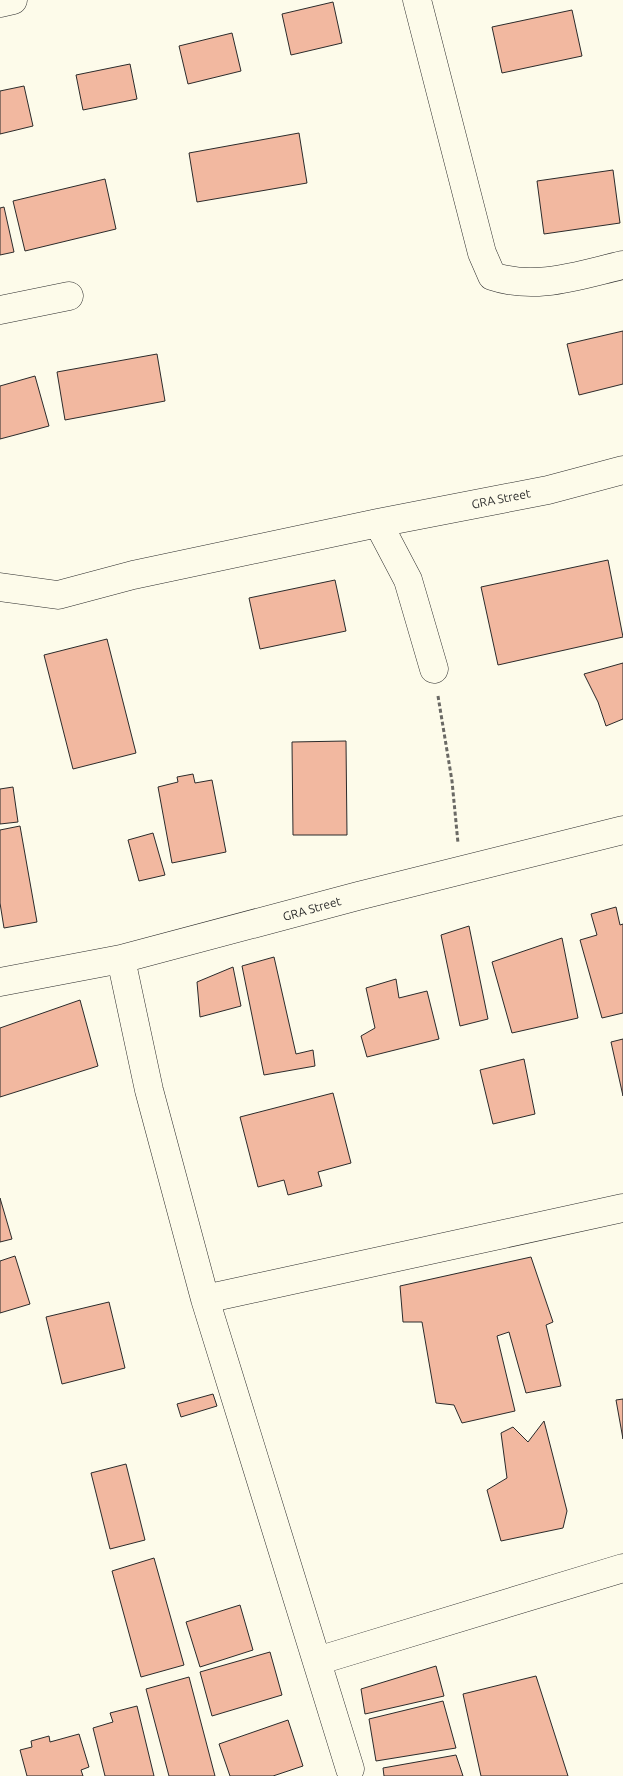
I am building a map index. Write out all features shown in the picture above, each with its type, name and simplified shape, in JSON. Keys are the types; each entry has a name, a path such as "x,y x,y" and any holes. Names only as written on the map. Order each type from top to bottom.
{"street":[{"path":"0,3 12,0"},
{"path":"417,0 482,253 492,276 508,281 540,284 623,265"},
{"path":"0,310 69,296"},
{"name":"GRA Street","path":"0,587 58,595 133,576 378,523 548,490 623,470"},
{"path":"378,523 408,580 434,669"},
{"name":"GRA Street","path":"0,982 121,960 358,896 623,830"},
{"path":"121,960 149,1090 205,1299 350,1770"},
{"path":"205,1299 623,1208"},
{"path":"317,1661 623,1568"}],"path":[{"path":"434,669 452,781 462,871"}],"building":[{"path":"333,2 342,43 291,55 282,14"},
{"path":"572,10 582,56 502,73 492,27"},
{"path":"232,33 241,71 188,84 179,46"},
{"path":"130,64 137,99 83,110 76,75"},
{"path":"24,86 33,126 0,134 0,91"},
{"path":"299,133 307,183 197,202 189,153"},
{"path":"613,170 620,223 544,234 537,181"},
{"path":"105,179 116,229 25,251 13,201"},
{"path":"4,207 14,252 0,255 0,208"},
{"path":"623,331 623,384 579,395 567,344"},
{"path":"157,354 165,401 65,420 57,372"},
{"path":"35,376 49,426 0,439 0,386"},
{"path":"608,560 623,637 498,665 481,587"},
{"path":"335,580 346,631 260,649 249,598"},
{"path":"107,639 136,753 73,769 44,655"},
{"path":"623,663 623,719 606,726 598,702 584,674"},
{"path":"346,741 347,835 293,835 292,742"},
{"path":"193,774 195,783 212,780 226,852 172,863 158,787 178,782 177,777"},
{"path":"13,787 18,822 0,824 0,789"},
{"path":"20,826 37,922 4,928 0,903 0,830"},
{"path":"153,833 165,875 139,881 128,840"},
{"path":"616,907 620,925 623,924 623,1013 602,1018 580,940 597,935 591,914"},
{"path":"469,926 488,1019 460,1026 441,935"},
{"path":"562,938 578,1018 512,1033 492,962"},
{"path":"274,957 296,1054 313,1050 315,1066 264,1075 242,966"},
{"path":"233,967 241,1006 200,1017 197,982"},
{"path":"396,979 399,998 427,991 439,1039 367,1057 361,1036 375,1028 366,988"},
{"path":"80,1000 98,1066 0,1097 0,1028"},
{"path":"623,1039 623,1096 611,1042"},
{"path":"524,1059 535,1114 493,1124 480,1070"},
{"path":"333,1093 351,1163 318,1172 322,1186 288,1195 284,1180 258,1187 240,1117"},
{"path":"0,1198 12,1239 0,1242"},
{"path":"15,1256 30,1304 0,1313 0,1261"},
{"path":"531,1257 553,1322 546,1325 561,1386 526,1393 509,1332 497,1336 515,1411 462,1423 454,1405 436,1403 422,1322 403,1322 400,1286"},
{"path":"109,1302 125,1368 62,1384 46,1317"},
{"path":"213,1394 217,1406 181,1417 177,1404"},
{"path":"623,1399 623,1439 616,1400"},
{"path":"544,1421 567,1511 563,1528 501,1541 487,1490 507,1478 501,1433 513,1427 528,1442"},
{"path":"126,1464 145,1540 110,1549 91,1473"},
{"path":"154,1558 184,1665 141,1677 112,1571"},
{"path":"240,1605 253,1650 200,1667 186,1622"},
{"path":"270,1652 282,1695 212,1716 200,1672"},
{"path":"436,1666 444,1696 365,1714 361,1689"},
{"path":"536,1676 568,1776 481,1776 463,1694"},
{"path":"189,1677 215,1776 169,1776 146,1689"},
{"path":"443,1701 456,1748 376,1761 369,1719"},
{"path":"137,1706 154,1776 105,1776 93,1728 113,1722 110,1713"},
{"path":"288,1720 303,1766 273,1776 230,1776 219,1744"},
{"path":"79,1734 89,1767 81,1770 83,1776 27,1776 20,1750 32,1747 31,1741 49,1736 50,1742"},
{"path":"456,1755 463,1776 384,1776 383,1768"}]}
